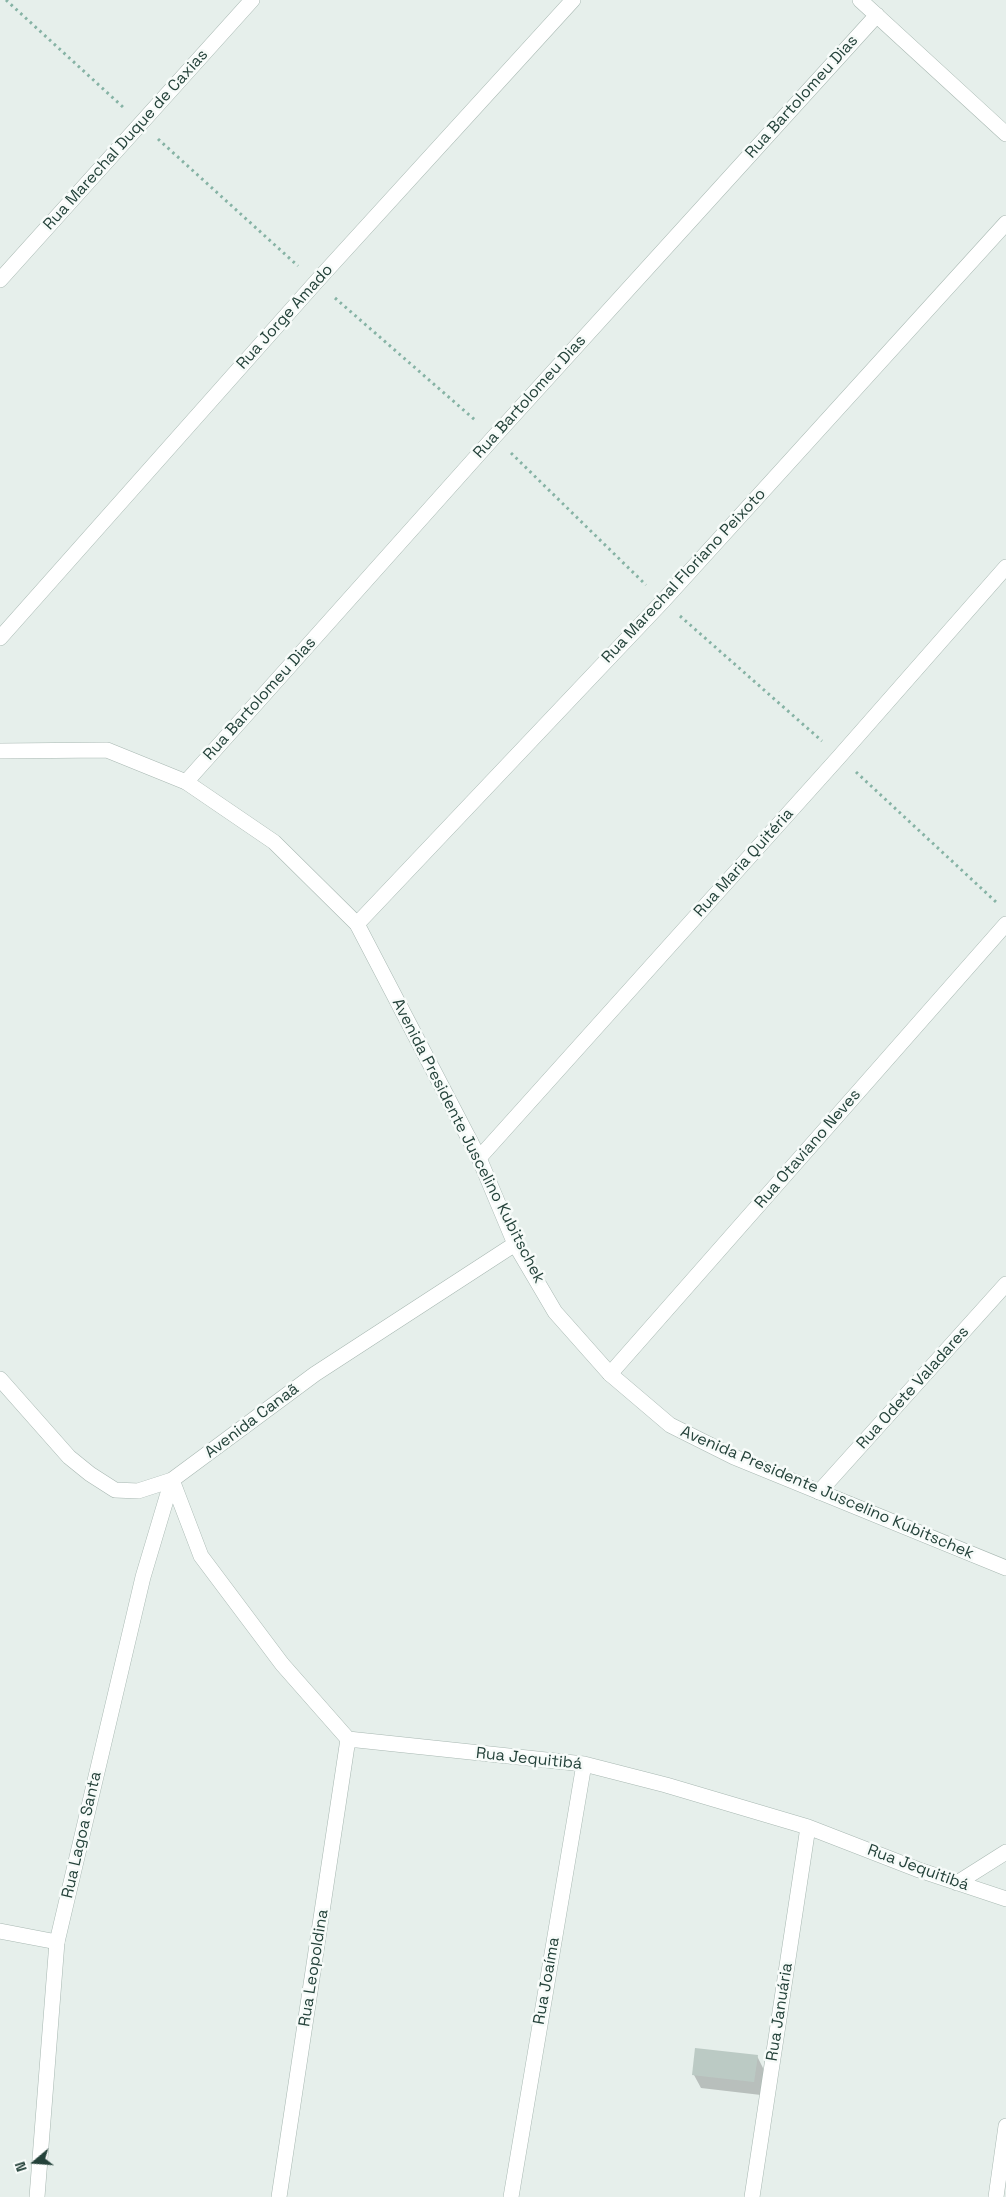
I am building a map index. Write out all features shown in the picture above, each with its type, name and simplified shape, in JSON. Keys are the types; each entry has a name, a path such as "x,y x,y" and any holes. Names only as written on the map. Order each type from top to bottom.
{"street":[{"name":"Rua Marechal Duque de Caxias","path":"0,280 252,0"},
{"name":"Rua Jorge Amado","path":"0,638 316,282 573,0"},
{"path":"860,0 1006,134"},
{"name":"Rua Bartolomeu Dias","path":"186,782 507,422 876,15"},
{"name":"Rua Marechal Floriano Peixoto","path":"357,924 663,601 1006,223"},
{"name":"Rua Maria Quitéria","path":"479,1158 846,749 1006,567"},
{"name":"Avenida Presidente Juscelino Kubitschek","path":"0,751 107,750 186,782 274,842 357,924 479,1158 515,1244 555,1312 610,1374 670,1426 734,1456 819,1492 1006,1568"},
{"name":"Rua Otaviano Neves","path":"610,1374 1006,924"},
{"name":"Avenida Canaã","path":"0,1379 69,1457 90,1474 115,1490 138,1491 172,1480 315,1374 515,1244"},
{"name":"Rua Odete Valadares","path":"819,1492 1006,1284"},
{"path":"172,1480 201,1556 282,1664 348,1739"},
{"name":"Rua Lagoa Santa","path":"37,2197 57,1942 143,1577 172,1480"},
{"name":"Rua Jequitibá","path":"348,1739 584,1764 666,1785 808,1827 957,1883 1006,1899"},
{"name":"Rua Leopoldina","path":"279,2197 348,1739"},
{"name":"Rua Joaíma","path":"511,2197 584,1764"},
{"name":"Rua Januária","path":"752,2197 808,1827"},
{"path":"957,1883 1006,1852"},
{"path":"0,1931 57,1942"},
{"path":"996,2197 1006,2126"}],"building":[{"path":"695,2048 758,2055 754,2082 692,2075"}]}
